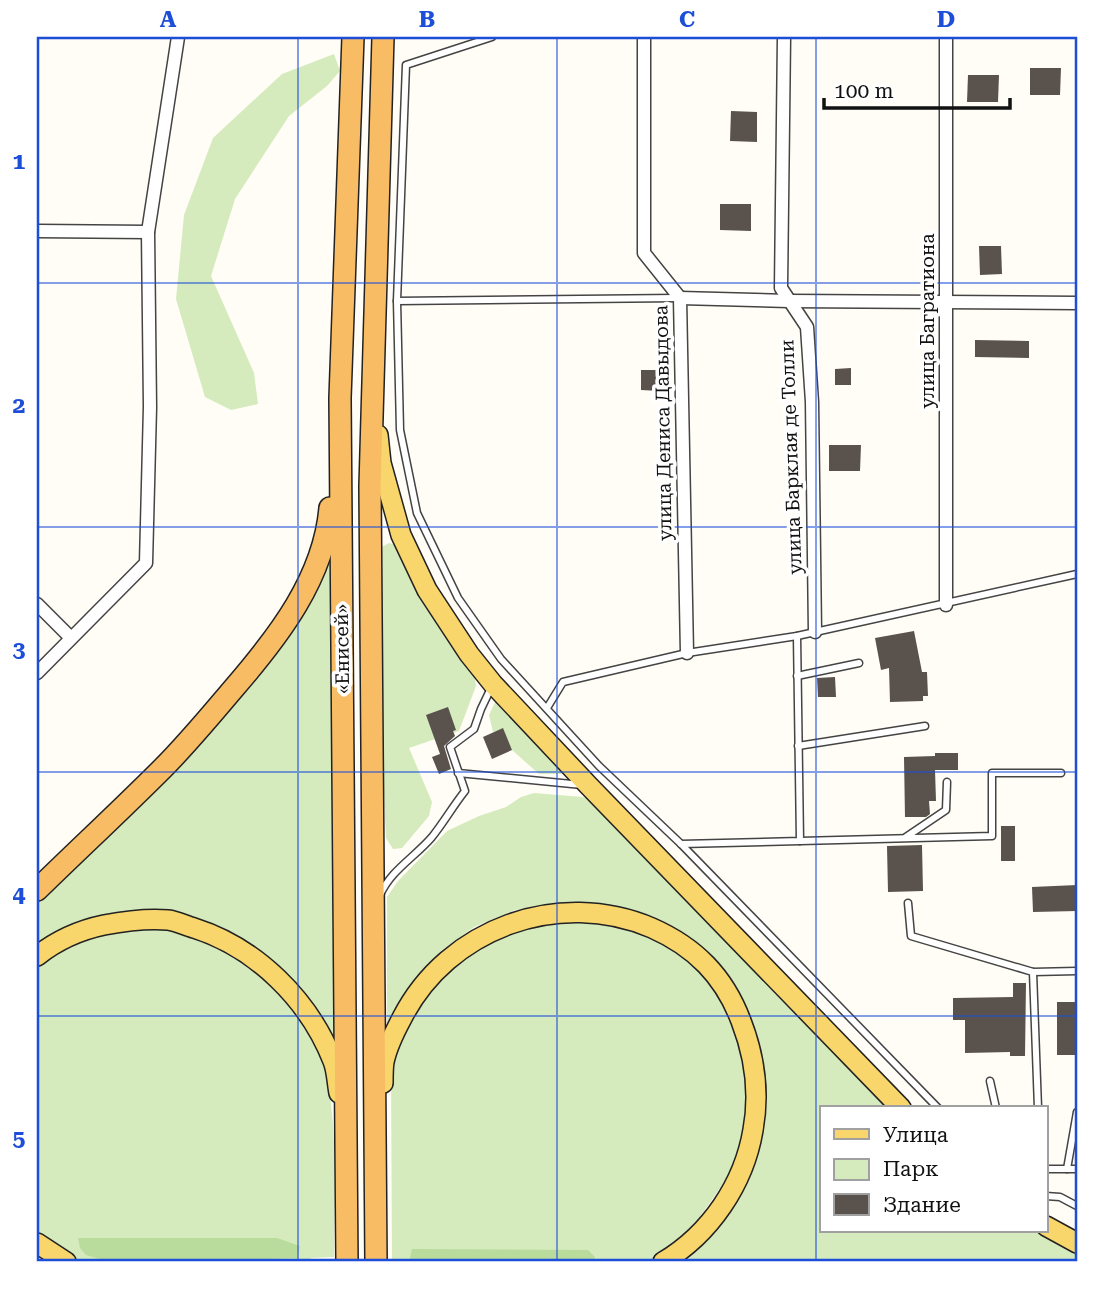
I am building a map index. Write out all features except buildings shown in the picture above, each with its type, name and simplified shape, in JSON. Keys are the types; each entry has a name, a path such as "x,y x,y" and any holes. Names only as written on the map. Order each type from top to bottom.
{"highway":[{"name":"«Енисей»","path":"347,1262 340,398 352,37"},
{"name":"«Енисей»","path":"376,1262 370,486 383,37"},
{"path":"37,890 174,757 265,652 295,609 317,564 329,526 340,398"}],"main road":[{"path":"372,383 381,463 401,535 427,590 469,654 493,684 589,786 899,1106"},
{"path":"376,1185 384,1062 394,1033 412,998 433,973 457,951 484,934 513,922 545,914 577,912 609,915 640,923 669,936 696,954 719,980 737,1010 746,1032 756,1077 756,1112 750,1147 738,1180 720,1210 697,1236 663,1262"},
{"path":"37,956 46,948 85,929 126,920 169,920 222,939 250,956 288,987 316,1027 334,1064 346,1134"},
{"path":"1048,1227 1077,1243"},
{"path":"37,1243 66,1262"}],"street":[{"path":"37,673 146,563 150,407 148,232 178,37"},
{"name":"улица Дениса Давыдова","path":"644,37 644,253 680,298 687,653"},
{"name":"улица Барклая де Толли","path":"784,37 781,288 807,327 812,402 815,632"},
{"name":"улица Багратиона","path":"946,37 946,604"},
{"path":"37,231 148,232"},
{"path":"680,298 1077,303"},
{"path":"37,604 71,638"}],"lane":[{"path":"492,37 406,65 397,300 400,430 417,513 458,598 501,659 599,766 681,844 937,1106"},
{"path":"397,300 680,298"},
{"path":"547,708 563,682 687,653 797,636 1077,574"},
{"path":"797,636 800,841"},
{"path":"797,676 859,663"},
{"path":"374,925 387,880 432,837 465,791 450,747 474,729 493,684"},
{"path":"798,746 925,726"},
{"path":"458,773 589,786"},
{"path":"681,844 992,836 992,773 1061,773"},
{"path":"905,838 946,810 947,782"},
{"path":"908,904 911,936 1033,972 1077,971"},
{"path":"1033,972 1038,1106"},
{"path":"990,1081 996,1106"},
{"path":"1067,1169 1077,1112"},
{"path":"1048,1169 1077,1169"},
{"path":"1048,1196 1060,1198 1077,1206"}],"green space":[{"path":"334,54 340,71 327,86 289,116 235,199 211,276 254,373 258,404 231,410 205,397 176,299 184,215 213,138 282,74"},
{"path":"389,543 397,545 478,674 459,731 409,748 432,802 429,816 402,848 393,849 386,838 376,623 380,548"},
{"path":"336,547 341,1050 256,950 127,912 85,920 37,946 37,897 299,611"},
{"path":"497,698 572,774 539,774 512,750 503,729 493,732 489,715"},
{"path":"534,793 583,797 597,803 891,1106 820,1106 820,1232 1041,1232 1077,1251 1077,1262 677,1262 696,1247 765,1100 703,952 561,905 515,910 474,927 441,951 406,995 387,1033 387,897 398,881 447,831 506,807 521,797"},
{"path":"562,919 621,928 662,942 692,963 713,986 730,1019 743,1061 748,1097 743,1143 726,1180 699,1218 668,1254 654,1262 392,1260 391,1074 401,1037 416,1009 450,962 484,937"},
{"path":"127,927 190,933 228,951 263,977 307,1029 318,1048 329,1080 335,1161 334,1257 311,1258 311,1262 82,1262 72,1258 37,1230 37,965 85,935"},
{"path":"78,1238 277,1238 300,1246 298,1258 109,1262 86,1255 80,1248"},
{"path":"412,1249 588,1250 595,1257 593,1262 409,1262"}]}
